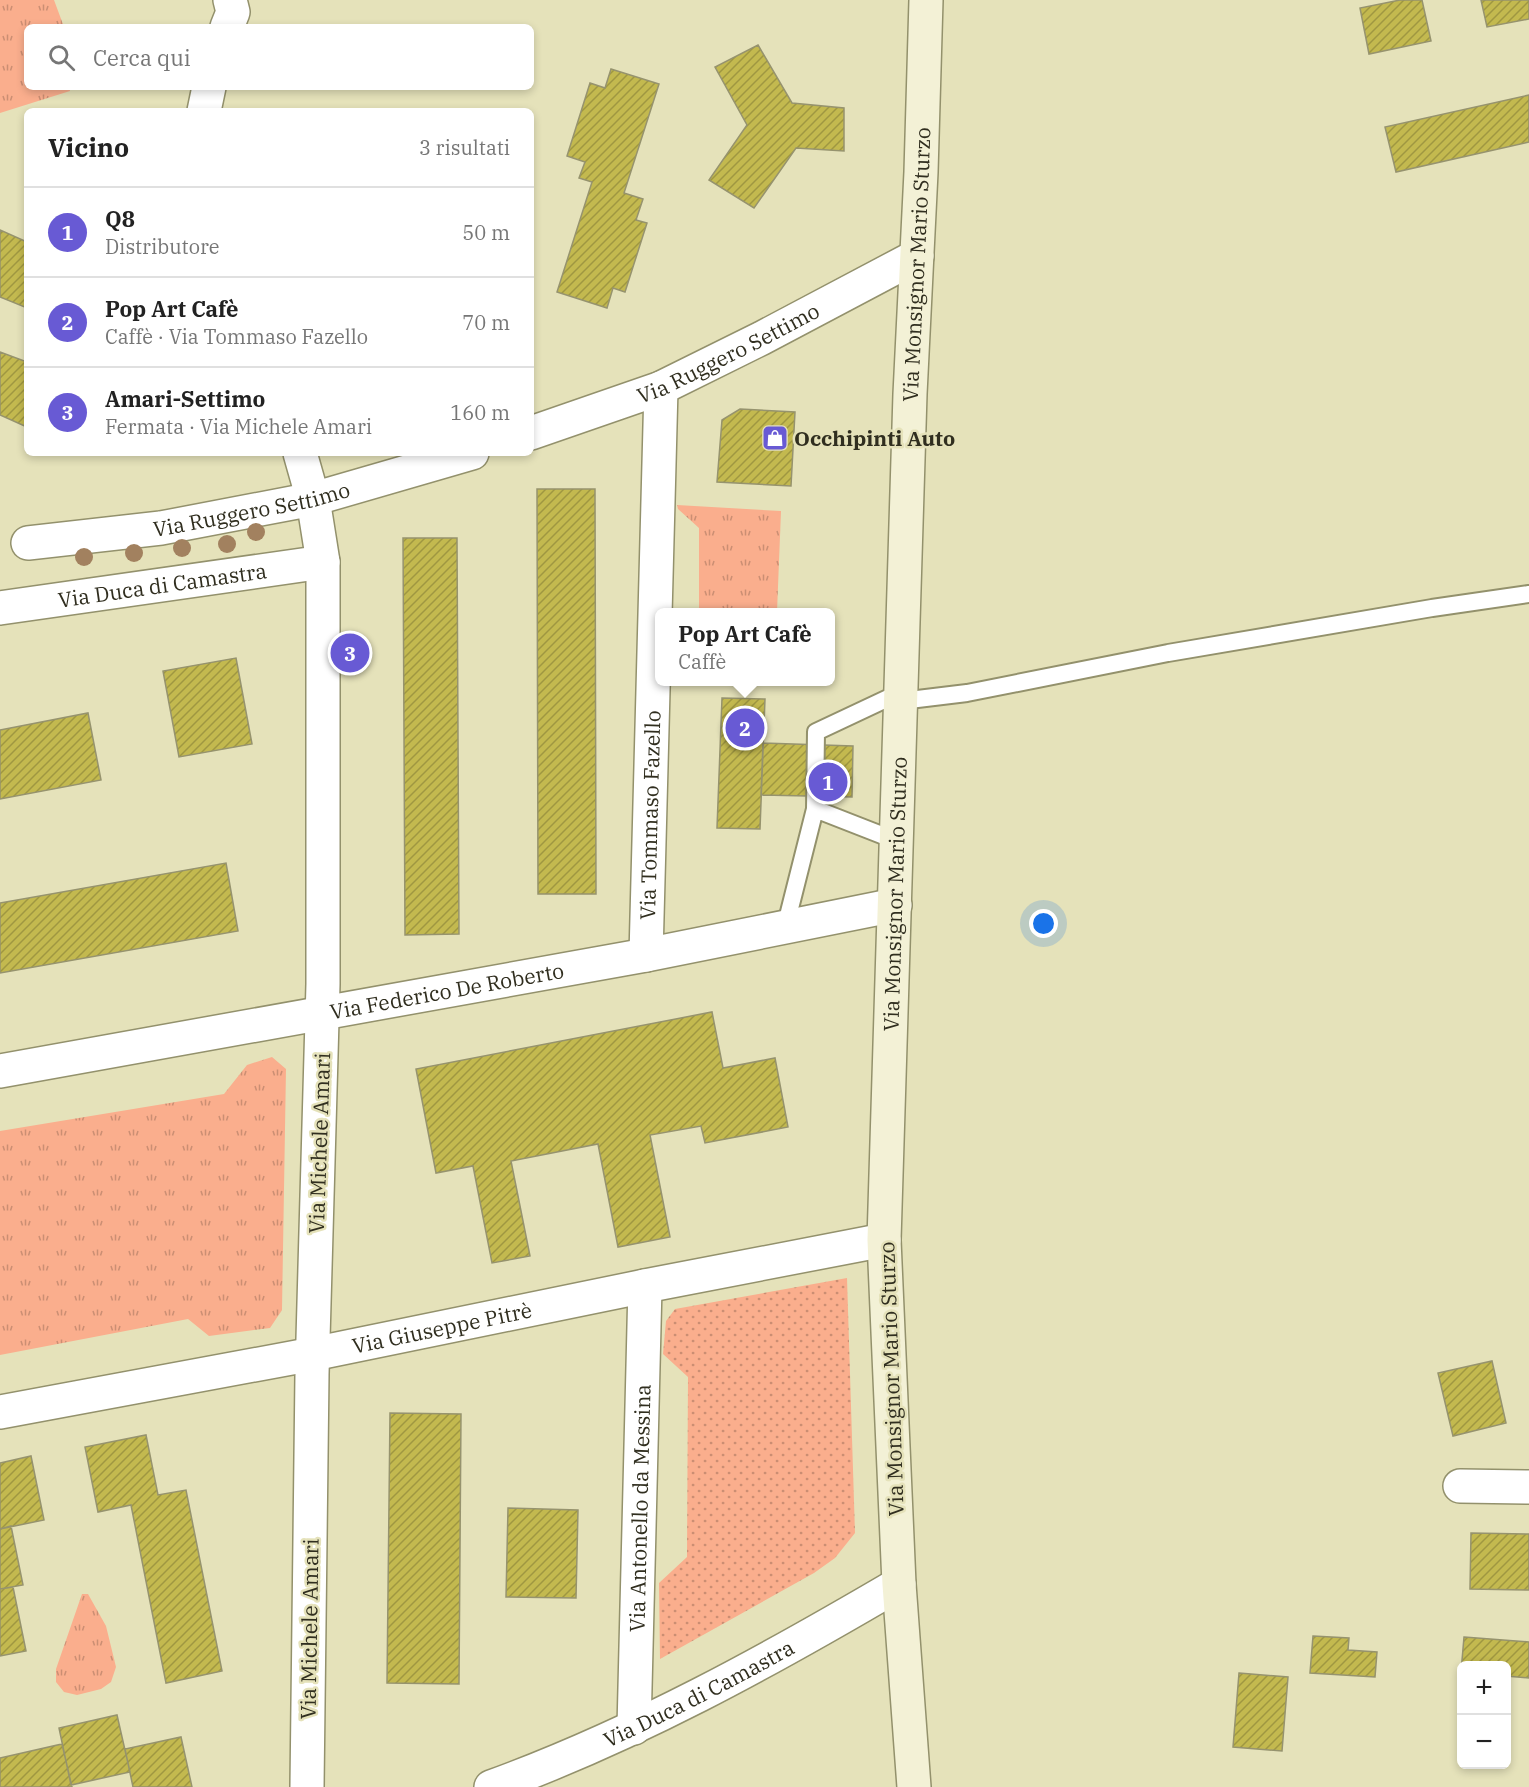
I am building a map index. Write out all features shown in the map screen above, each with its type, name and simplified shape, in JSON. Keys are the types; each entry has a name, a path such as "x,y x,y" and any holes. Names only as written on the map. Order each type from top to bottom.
{"main road":[{"name":"Via Monsignor Mario Sturzo","path":"914,1787 899,1584 884,1240 910,394 926,0"}],"street":[{"path":"228,24 233,12 230,0"},
{"path":"205,108 208,90"},
{"name":"Via Ruggero Settimo","path":"534,432 661,388 762,338 916,256"},
{"name":"Via Tommaso Fazello","path":"655,608 661,388"},
{"name":"Via Michele Amari","path":"301,456 313,499 323,562 322,1013 313,1354 308,1787"},
{"name":"Via Ruggero Settimo","path":"28,543 161,528 313,499 462,456"},
{"name":"Via Duca di Camastra","path":"0,608 323,562"},
{"name":"Via Tommaso Fazello","path":"646,955 655,615"},
{"name":"Via Federico De Roberto","path":"0,1071 646,955 895,905"},
{"name":"Via Giuseppe Pitrè","path":"0,1412 313,1354 884,1240"},
{"name":"Via Antonello da Messina","path":"634,1728 645,1286"},
{"path":"1460,1486 1529,1487"},
{"name":"Via Duca di Camastra","path":"491,1787 539,1770 634,1728 777,1655 899,1584"}],"lane":[{"path":"785,928 815,809 816,732 901,697 967,693 1191,649 1529,594"},
{"path":"815,809 897,841"}],"green space":[{"path":"0,0 54,0 63,24 24,24 24,90 70,91 0,113"},
{"path":"677,505 781,511 777,608 699,608 699,528 678,509"},
{"path":"272,1057 286,1069 282,1310 270,1328 209,1336 188,1319 0,1355 0,1131 224,1094 247,1065"},
{"path":"847,1278 855,1533 835,1558 814,1573 660,1659 659,1583 687,1557 688,1377 663,1354 666,1321 675,1309"},
{"path":"82,1594 88,1594 106,1626 116,1667 111,1682 101,1689 77,1695 64,1692 56,1682 56,1669"}],"building":[{"path":"1400,0 1422,0 1431,41 1369,54 1360,8"},
{"path":"1481,0 1529,0 1529,19 1487,27"},
{"path":"758,45 792,103 844,108 844,151 796,148 754,208 709,180 747,125 715,67"},
{"path":"611,69 659,84 624,193 643,199 636,220 647,223 625,292 613,288 607,308 557,292 592,182 579,178 585,162 567,156 590,83 605,88"},
{"path":"1529,95 1529,142 1396,172 1385,127"},
{"path":"0,230 24,241 24,307 0,297"},
{"path":"0,352 24,361 24,426 0,415"},
{"path":"740,409 795,412 791,486 717,482 722,420"},
{"path":"537,489 595,489 596,894 538,894"},
{"path":"403,538 457,538 459,934 405,935"},
{"path":"236,658 252,744 179,757 163,671"},
{"path":"722,698 765,699 760,829 717,828"},
{"path":"88,713 101,780 0,799 0,730"},
{"path":"763,743 853,746 852,797 761,795"},
{"path":"226,863 238,931 0,973 0,903"},
{"path":"712,1012 723,1068 775,1058 788,1127 705,1143 701,1126 650,1135 670,1237 618,1247 598,1144 511,1161 530,1256 492,1263 473,1166 436,1173 416,1069"},
{"path":"1492,1361 1506,1423 1453,1436 1438,1373"},
{"path":"390,1413 461,1414 459,1684 387,1683"},
{"path":"146,1435 158,1495 186,1490 222,1671 166,1683 131,1505 98,1512 85,1447"},
{"path":"31,1456 44,1520 0,1529 0,1463"},
{"path":"508,1508 578,1510 576,1598 506,1597"},
{"path":"11,1526 23,1585 0,1589 0,1529"},
{"path":"1471,1533 1529,1534 1529,1590 1470,1589"},
{"path":"13,1587 26,1651 0,1656 0,1589"},
{"path":"1313,1636 1349,1638 1348,1650 1377,1652 1375,1677 1310,1673"},
{"path":"1464,1637 1529,1642 1529,1678 1511,1676 1511,1661 1462,1661"},
{"path":"1239,1673 1288,1677 1282,1751 1233,1747"},
{"path":"117,1715 130,1772 71,1785 59,1728"},
{"path":"181,1737 192,1787 133,1787 125,1749"},
{"path":"62,1744 72,1787 0,1787 0,1758"}],"place":[{"name":"Occhipinti Auto","path":"775,438"},
{"name":"Amari-Settimo","path":"350,653"},
{"name":"Pop Art Cafè","path":"745,728"},
{"name":"Q8","path":"828,782"}]}
